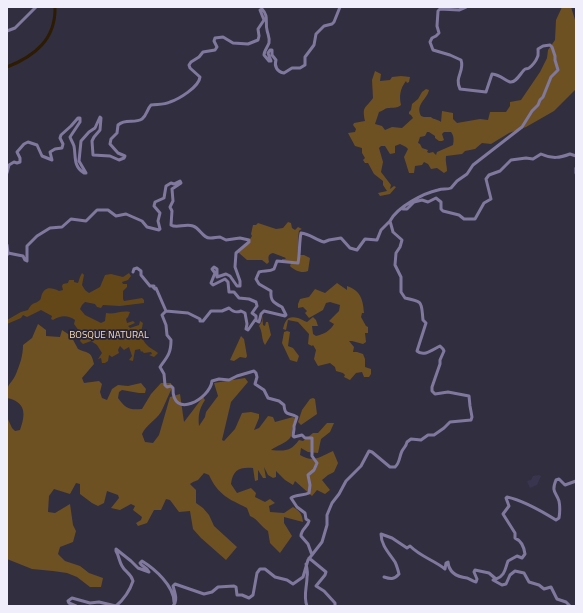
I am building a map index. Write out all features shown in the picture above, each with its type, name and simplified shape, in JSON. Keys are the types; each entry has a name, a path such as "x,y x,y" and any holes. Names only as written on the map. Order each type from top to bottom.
{"street":[{"path":"7,31 15,28 36,7"},
{"path":"7,173 10,164 20,162 17,152 24,144 28,142 37,145 42,156 52,160 50,152 55,149 62,148 60,138 61,135 78,118 80,118 80,122 70,137 74,147 75,162 81,171 86,173 79,161 81,141 95,128 100,117 100,130 92,141 93,156 110,156 119,160 124,158 125,156 118,153 110,144 111,139 117,133 118,125 124,120 134,122 140,120 144,117 151,105 169,102 195,87 200,77 190,68 190,62 203,52 216,50 217,47 214,41 215,38 224,37 233,43 248,44 258,40 258,29 264,20 260,10 264,10 267,18 266,28 269,39 264,56 271,61 268,54 270,50 272,50 272,55 276,60 276,68 284,73 292,68 300,68 305,65 305,57 314,45 316,34 324,26 334,22 340,7"},
{"path":"166,310 188,313 200,319 200,321 203,321 210,310 222,311 229,308 232,311 241,311 245,313 247,324 246,329 248,330 255,320 259,322 261,314 264,311 285,316 286,315 282,307 273,302 271,298 271,291 259,284 256,279 259,272 268,272 274,269 276,261 298,263 301,233 324,242 341,238 350,248 357,250 365,239 377,240 381,230 411,200 436,190 451,188 457,181 467,174 473,165 522,127 543,97 551,77 558,70 553,49 550,45 539,48 538,57 533,64 524,70 519,77 512,82 501,76 492,74 488,92 460,89 458,79 462,69 461,60 435,51 432,49 430,42 432,38 439,33 437,26 438,11 440,9 459,10 466,7"},
{"path":"401,209 407,209 414,202 422,200 428,202 436,198 442,202 441,209 443,211 459,215 464,219 474,219 484,203 491,199 486,179 489,175 500,171 511,160 526,158 533,159 541,154 550,158 565,157 570,154 576,156"},
{"path":"7,245 8,254 24,256 25,260 27,261 27,246 37,236 50,228 62,227 71,219 86,222 97,210 108,210 116,216 124,213 142,221 147,227 159,230 158,221 160,213 154,206 155,202 164,198 166,186 180,181 181,183 172,189 171,192 173,201 170,207 172,211 171,225 174,227 186,225 193,226 201,231 205,237 210,239 220,237 226,240 240,238 249,240 249,242 236,253 235,267 240,286 237,286 230,276 226,274 217,277 217,269 214,267 212,269 215,273 211,283 213,284 226,279 228,282 229,292 234,292 239,298 249,299 256,302 257,306 252,313 256,316 256,320"},
{"path":"174,605 175,591 173,586 175,584 204,594 215,591 218,587 234,586 236,587 237,595 242,595 249,598 253,595 257,574 260,569 265,569 274,577 278,579 283,578 293,584 302,577 306,562 322,542 327,525 327,515 332,503 346,481 361,466 369,451 392,468 398,465 407,442 411,439 421,440 424,437 434,435 450,422 471,420 472,417 469,396 448,392 435,394 432,391 440,360 444,351 440,346 424,354 420,354 416,351 426,323 423,320 423,311 419,302 417,300 405,298 402,292 402,281 395,265 396,253 402,240 393,232 390,221"},
{"path":"133,272 134,269 137,268 141,271 141,275 150,286 154,286 154,289 156,288 166,310"},
{"path":"166,310 162,315 166,325 167,335 171,340 171,348 170,355 160,367 164,374 165,385 173,388 176,402 186,405 200,399 211,386 212,381 219,379 229,380 237,376 254,372 256,373 257,377 255,384 264,390 268,398 279,401 284,405 286,414 297,418 293,436 312,438 312,456 317,463 314,470 308,475 309,493 291,498 297,507 305,513 308,521 308,524 303,530 301,536 308,544 311,556 326,572 316,586 324,591 335,603 335,606"},
{"path":"384,577 391,579 399,574 395,562 390,557 381,540 381,534 392,538 407,548 410,546 417,553 440,564 445,569 446,563 448,562 448,567 454,574 462,578 476,582 477,579 474,572 475,570 488,572 496,579 499,578 504,575 508,561 516,556 522,558 525,554 523,545 520,540 515,538 515,533 503,514 509,506 506,498 514,499 539,510 556,520 559,518 560,511 559,500 554,494 556,480 559,479 565,485 576,481"},
{"path":"76,606 68,600 72,598 90,603 99,602 116,606 123,596 127,594 133,581 130,573 121,565 116,549 138,568 149,572 141,565 140,563 142,561 158,573 174,598 174,605"},
{"path":"306,562 308,576 305,591 307,606"},
{"path":"492,576 493,580 506,584 510,576 515,571 524,573 529,582 539,585 544,589 551,587 557,598 566,602 570,606"}],"shaded area":[{"path":"562,7 571,7 576,23 576,89 554,111 526,127 509,133 491,144 482,143 475,149 465,151 462,154 446,156 447,171 444,173 437,168 431,169 428,164 424,162 422,165 415,166 414,173 409,173 404,157 408,149 406,147 400,144 395,146 395,153 390,154 385,146 381,146 379,148 383,162 381,172 391,185 390,189 394,186 396,187 390,194 380,196 378,193 387,191 383,185 383,181 374,174 368,163 365,163 363,160 365,158 362,153 362,148 355,146 348,133 355,132 356,129 353,125 354,123 365,121 364,110 373,98 372,80 375,71 381,74 380,81 390,80 392,77 410,77 409,82 407,83 406,81 401,90 401,105 387,108 379,112 375,124 382,126 385,130 392,127 402,128 413,118 409,114 412,104 426,89 429,90 428,93 419,108 421,116 431,117 441,122 442,111 453,113 453,119 457,123 480,119 488,120 490,112 506,112 510,106 510,102 521,100 540,72 547,58 548,50 555,40 556,20","holes":["427,132 439,141 444,140 442,134 444,132 451,132 454,138 453,145 437,152 436,155 433,152 427,152 428,150 422,148 418,143 420,137 425,136"]},
{"path":"288,222 291,223 292,228 295,230 298,227 302,229 299,231 298,245 299,257 299,255 304,255 310,258 308,271 301,272 296,270 290,266 291,263 299,262 282,261 282,259 286,258 273,253 269,255 269,262 267,264 262,260 247,260 239,253 239,251 250,243 253,225 258,223 276,229 283,228"},
{"path":"337,283 347,290 347,286 355,290 362,300 364,313 362,313 361,317 368,327 368,333 365,333 366,342 363,344 349,341 354,347 353,352 363,354 365,359 365,367 371,369 371,374 369,377 364,377 362,372 356,373 350,380 344,377 345,375 343,373 336,371 335,367 330,363 318,366 314,359 316,350 313,345 308,344 309,334 298,322 288,320 286,330 283,329 289,318 295,317 307,322 313,317 318,326 312,326 313,334 316,336 329,330 334,324 329,321 339,311 340,305 330,302 326,303 323,310 309,318 305,313 307,311 303,307 298,308 298,304 300,299 309,297 315,289 325,293"},
{"path":"262,314 263,325 265,326 266,322 268,322 271,335 265,345 259,326 262,321"},
{"path":"38,324 46,330 46,336 60,337 62,330 71,336 78,349 87,352 92,356 94,364 82,378 84,383 99,381 102,384 100,392 102,398 107,400 112,389 118,385 128,386 141,383 146,389 145,393 122,390 119,392 118,398 128,408 142,409 151,394 161,383 171,383 172,388 161,412 142,434 145,442 153,443 159,435 170,397 180,394 184,422 203,397 205,400 199,413 199,426 205,417 206,412 218,396 214,383 245,378 248,382 231,402 222,440 224,441 235,429 242,413 251,412 259,414 254,430 259,428 268,416 273,417 275,422 293,417 296,419 290,438 271,450 290,449 299,440 303,441 313,433 318,433 327,423 334,423 330,432 321,439 318,453 308,452 301,448 300,455 313,459 333,451 338,463 334,472 322,480 330,490 325,494 317,490 312,496 295,481 293,485 285,480 276,471 276,477 273,478 268,475 264,467 266,478 263,478 258,470 258,480 255,481 253,468 244,468 235,472 231,484 237,493 251,488 256,493 255,497 265,502 270,499 275,503 269,506 270,512 284,513 293,507 299,511 303,522 284,517 284,523 292,536 280,553 270,543 268,531 250,516 247,508 220,492 212,482 209,475 204,473 198,480 190,484 196,490 196,503 209,515 214,526 237,547 226,560 193,529 190,511 179,512 170,500 166,499 161,510 154,510 147,523 138,526 136,523 141,520 142,517 133,510 135,506 131,504 120,510 111,508 119,498 118,495 107,491 104,503 98,506 80,494 80,484 76,483 70,494 54,489 49,496 48,512 55,513 70,504 73,525 76,531 73,542 60,547 58,554 65,561 80,566 89,573 103,578 101,587 90,587 77,577 67,573 32,569 7,559 7,417 15,431 20,430 24,414 18,402 7,398 8,389 9,384 14,378 19,367 23,345 32,338"},
{"path":"284,332 290,332 288,346 293,348 299,356 297,362 290,360 282,343"},
{"path":"241,336 244,339 247,356 246,358 240,357 234,361 230,360"},
{"path":"310,399 315,399 317,414 301,425 298,422 302,410"},
{"path":"533,476 541,476 537,485 530,488 527,481 531,480"}],"green space":[{"name":"BOSQUE NATURAL","path":"82,273 84,275 82,285 89,293 100,287 105,275 111,274 123,277 129,273 131,276 128,280 122,282 123,284 127,284 127,287 123,291 124,301 142,298 144,303 120,306 103,305 101,308 97,307 95,304 85,302 80,309 85,315 101,323 105,321 106,313 130,312 126,319 127,323 133,321 135,323 128,326 130,328 139,325 140,321 143,323 140,337 148,346 158,353 154,357 149,355 152,354 151,352 144,353 142,351 141,352 140,349 135,350 133,361 129,360 132,356 129,347 124,350 120,346 118,350 119,353 112,357 109,355 108,361 102,363 101,358 98,359 102,353 97,345 91,341 83,344 80,341 82,335 74,324 75,320 64,316 53,320 51,319 52,316 41,310 27,317 23,315 21,318 7,324 7,320 21,312 28,310 32,304 40,300 45,290 49,288 59,291 63,290 63,284 68,283 69,280 74,280 74,282 78,283"}],"waterway":[{"path":"7,67 35,52 42,45 52,28 55,7"}]}
